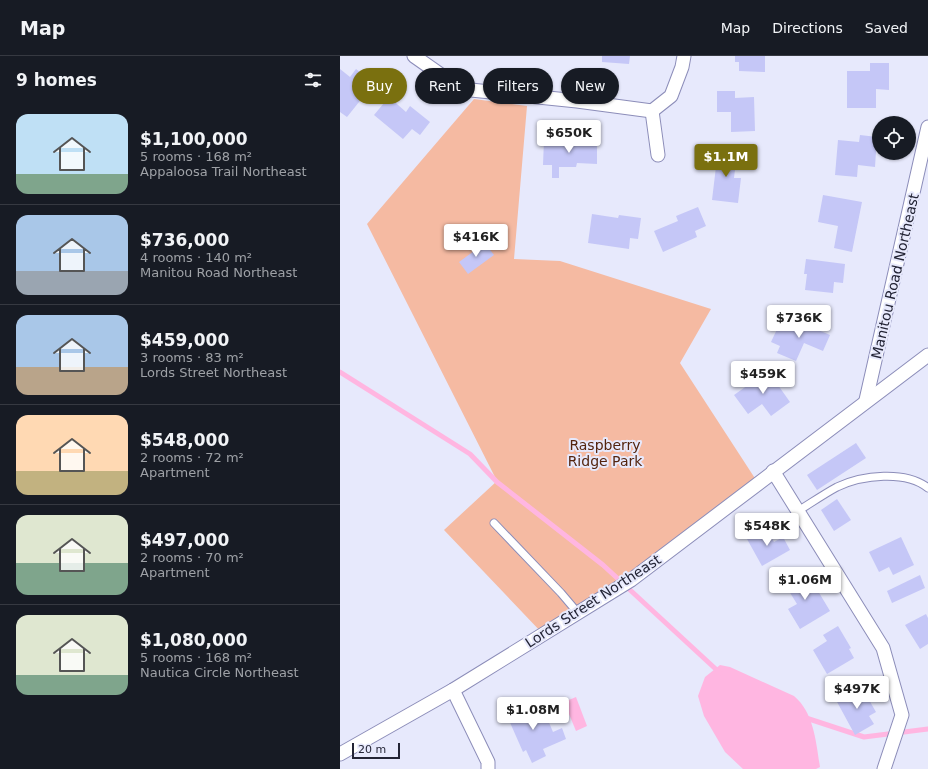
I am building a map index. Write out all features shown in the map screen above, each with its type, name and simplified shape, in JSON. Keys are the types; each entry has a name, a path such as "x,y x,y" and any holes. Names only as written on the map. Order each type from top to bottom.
{"street":[{"path":"414,56 461,89 577,101 652,111 671,96 682,67 684,56"},
{"path":"652,111 658,155"},
{"name":"Manitou Road Northeast","path":"866,400 928,127"},
{"name":"Lords Street Northeast","path":"340,754 453,690 631,580 866,400 928,355"},
{"path":"773,471 883,648 902,715 884,769"},
{"path":"453,690 488,762 488,769"}],"lane":[{"path":"798,511 838,487 862,478 901,476 922,483 928,488"},
{"path":"494,523 578,612"}],"green space":[{"name":"Raspberry Ridge Park","path":"475,99 483,100 483,104 512,104 527,106 514,259 560,261 711,309 680,363 758,483 543,634 444,530 497,481 367,224 470,104 475,104"}],"shaded area":[{"path":"720,665 730,667 794,696 801,703 813,728 820,767 816,769 743,769 725,752 704,716 698,696 705,677"},
{"path":"576,697 587,726 576,731 564,702"}],"building":[{"path":"602,56 630,56 629,64 602,62"},
{"path":"735,56 765,56 765,72 739,71 739,62 735,62"},
{"path":"870,63 889,63 889,90 876,89 876,108 847,108 847,71 870,71"},
{"path":"340,69 350,77 352,74 352,104 357,104 347,117 340,112"},
{"path":"717,91 735,91 735,98 754,97 755,131 731,132 731,112 717,112"},
{"path":"383,104 397,104 406,112 410,106 430,122 420,135 412,129 403,139 374,115"},
{"path":"860,135 872,136 872,160 875,160 875,167 858,165 857,177 835,175 838,140 859,142"},
{"path":"544,139 564,140 564,145 569,145 569,139 597,139 597,164 577,163 576,167 559,167 559,178 552,178 552,165 543,165"},
{"path":"718,150 737,153 734,178 741,178 738,203 712,200"},
{"path":"823,195 862,202 852,252 834,248 838,226 818,222"},
{"path":"698,207 706,226 695,231 697,237 663,252 654,231 678,221 676,216"},
{"path":"592,214 618,218 619,215 641,218 638,239 630,238 629,249 588,243"},
{"path":"485,243 494,255 468,274 459,262"},
{"path":"806,259 845,264 843,283 834,282 833,293 805,290 807,274 804,274"},
{"path":"792,319 830,335 823,351 804,343 796,361 777,353 780,346 771,342 778,327 787,331"},
{"path":"768,371 790,402 771,416 762,404 748,414 734,395"},
{"path":"856,443 866,458 817,490 807,475"},
{"path":"837,499 851,520 834,531 821,510"},
{"path":"766,528 774,542 783,537 790,550 762,566 747,539"},
{"path":"901,537 914,565 893,575 889,567 879,572 869,552"},
{"path":"803,572 815,593 818,591 830,611 800,629 788,609 797,604 784,583"},
{"path":"920,575 925,588 892,603 887,591"},
{"path":"926,614 928,618 928,644 920,649 905,625"},
{"path":"838,626 851,648 849,649 854,658 827,674 813,650 827,641 823,635"},
{"path":"861,686 876,712 869,716 874,724 855,735 836,700"},
{"path":"523,700 532,720 545,713 553,732 562,728 566,739 543,749 546,756 532,763 526,750 523,752 504,709"}],"waterway":[{"path":"340,372 470,454 497,482 603,565 720,673"},
{"path":"803,717 864,737 928,729"}]}
